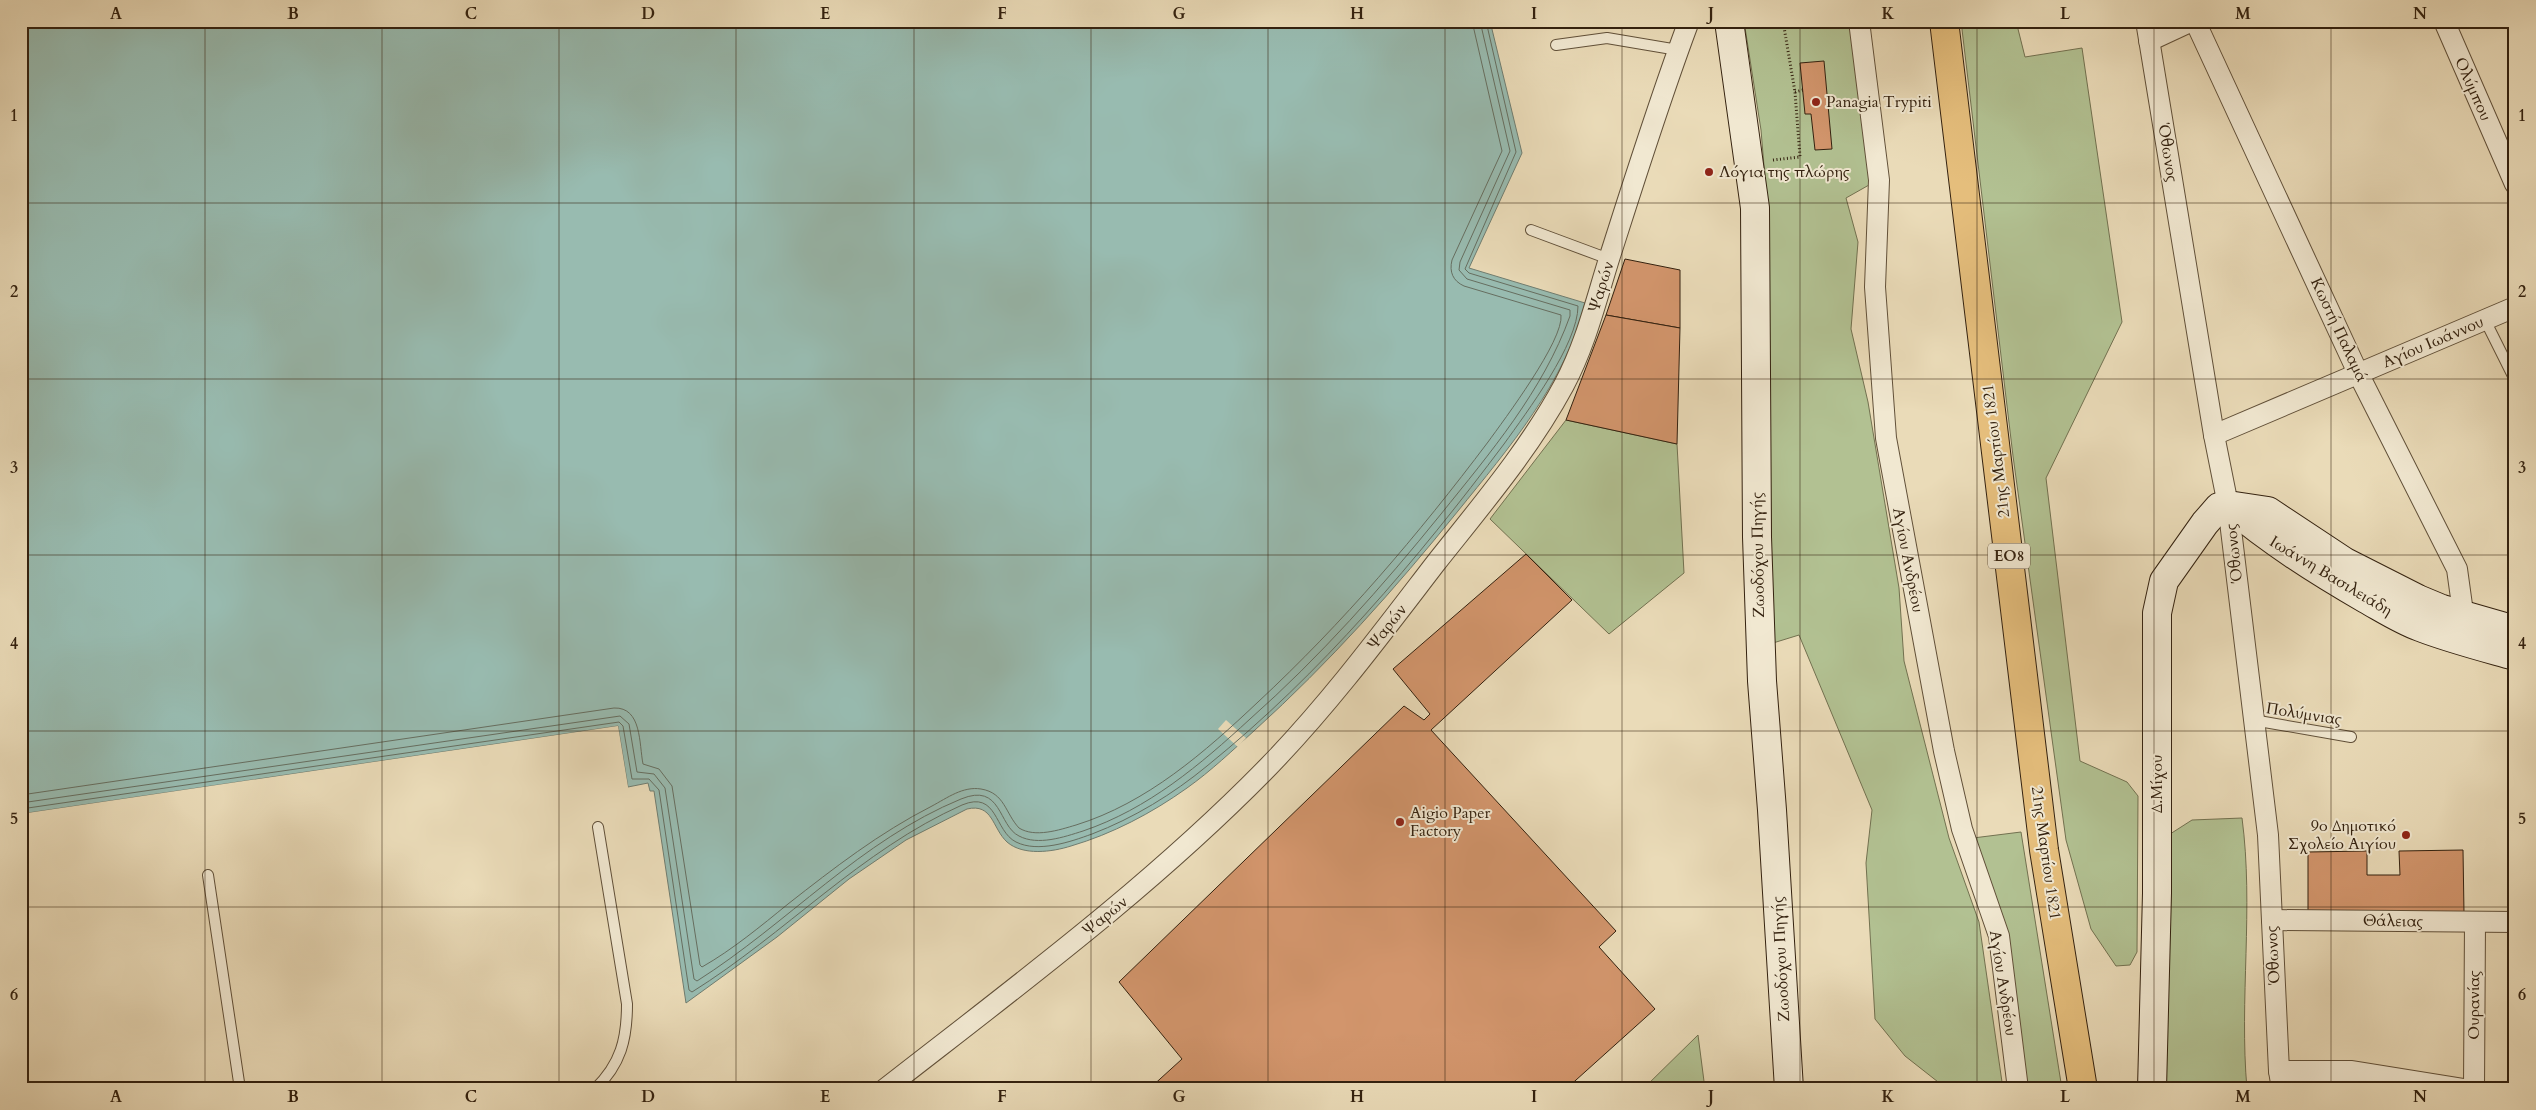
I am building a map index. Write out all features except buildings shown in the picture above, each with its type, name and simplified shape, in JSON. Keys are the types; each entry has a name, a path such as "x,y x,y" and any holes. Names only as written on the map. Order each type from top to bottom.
{"main road":[{"name":"21ης Μαρτίου 1821","path":"1944,21 2044,850 2083,1089"}],"street":[{"name":"Ψαρών","path":"885,1089 1125,900 1238,797 1347,678 1494,489 1548,412 1565,383 1586,336 1609,259 1689,21"},
{"name":"Αγίου Ανδρέου","path":"1859,21 1879,180 1875,287 1886,438 1944,751 1962,829 1999,936 2018,1089"},
{"path":"2148,31 2193,21"},
{"name":"Κωστή Παλαμά","path":"2193,21 2358,373 2457,569 2466,643"},
{"name":"Ολύμπου","path":"2444,21 2515,184"},
{"name":"Ζωοδόχου Πηγής","path":"1730,26 1755,208 1757,537 1762,681 1773,820 1789,1089"},
{"name":"Όθωνος","path":"2148,31 2214,435 2228,505 2268,835 2280,1080"},
{"name":"Αγίου Ιωάννου","path":"2214,435 2515,307"},
{"name":"Ιωάννη Βασιλειάδη","path":"2228,505 2268,511 2345,562 2389,586 2442,609 2515,630"},
{"name":"Ιωάννη Βασιλειάδη","path":"2228,505 2262,534 2336,583 2419,627 2466,643 2515,656"},
{"name":"Δ.Μίχου","path":"2152,1089 2157,893 2157,613 2164,581 2205,523 2220,507 2228,505"},
{"name":"Θάλειας","path":"2272,920 2515,922"},
{"name":"Ουρανίας","path":"2474,1089 2475,922"},
{"path":"2280,1080 2352,1071 2464,1089"}],"lane":[{"path":"1556,45 1607,38 1678,50"},
{"path":"1531,230 1609,259"},
{"path":"2485,320 2515,380"},
{"name":"Πολύμνιας","path":"2253,720 2351,737"},
{"path":"595,1089 610,1074 627,1031 627,1004 598,827"},
{"path":"208,875 240,1089"}],"path":[{"path":"1730,26 1783,22 1795,92 1800,157"},
{"path":"1795,92 1803,90"}],"green space":[{"path":"1744,21 1851,21 1867,139 1869,185 1846,198 1858,242 1851,329 1868,402 1899,588 1904,661 1949,838 1979,922 2003,1089 1947,1089 1905,1056 1875,1019 1866,863 1872,810 1799,635 1773,643 1765,178 1761,130"},
{"path":"1961,21 2016,21 2025,57 2082,48 2122,322 2046,478 2080,761 2127,782 2138,796 2137,952 2130,965 2116,966 2091,929 2066,840 2013,456"},
{"path":"1566,420 1677,444 1684,573 1609,634 1490,519"},
{"path":"2242,818 2247,886 2245,1055 2247,1089 2163,1089 2167,836 2192,820"},
{"path":"2021,832 2062,1089 2028,1089 2005,936 1973,838"},
{"path":"1698,1035 1705,1089 1643,1089"}],"water":[{"path":"21,21 1490,21 1522,153 1469,268 1585,303 1576,332 1550,387 1515,439 1458,511 1386,597 1335,652 1282,705 1196,781 1160,806 1131,822 1086,841 1047,851 1029,851 1014,846 1002,836 987,813 976,808 967,809 906,840 849,879 777,937 686,1003 654,791 650,791 648,783 628,787 618,726 21,814"}],"pier":[{"path":"1226,720 1246,738 1238,747 1218,729"},
{"path":"618,726 628,787 625,787 616,729 21,817 21,814"}],"place":[{"name":"Panagia Trypiti","path":"1816,102"},
{"name":"Λόγια της πλώρης","path":"1709,172"},
{"name":"Aigio Paper Factory","path":"1400,822"},
{"name":"9ο Δημοτικό Σχολείο Αιγίου","path":"2406,835"}]}
